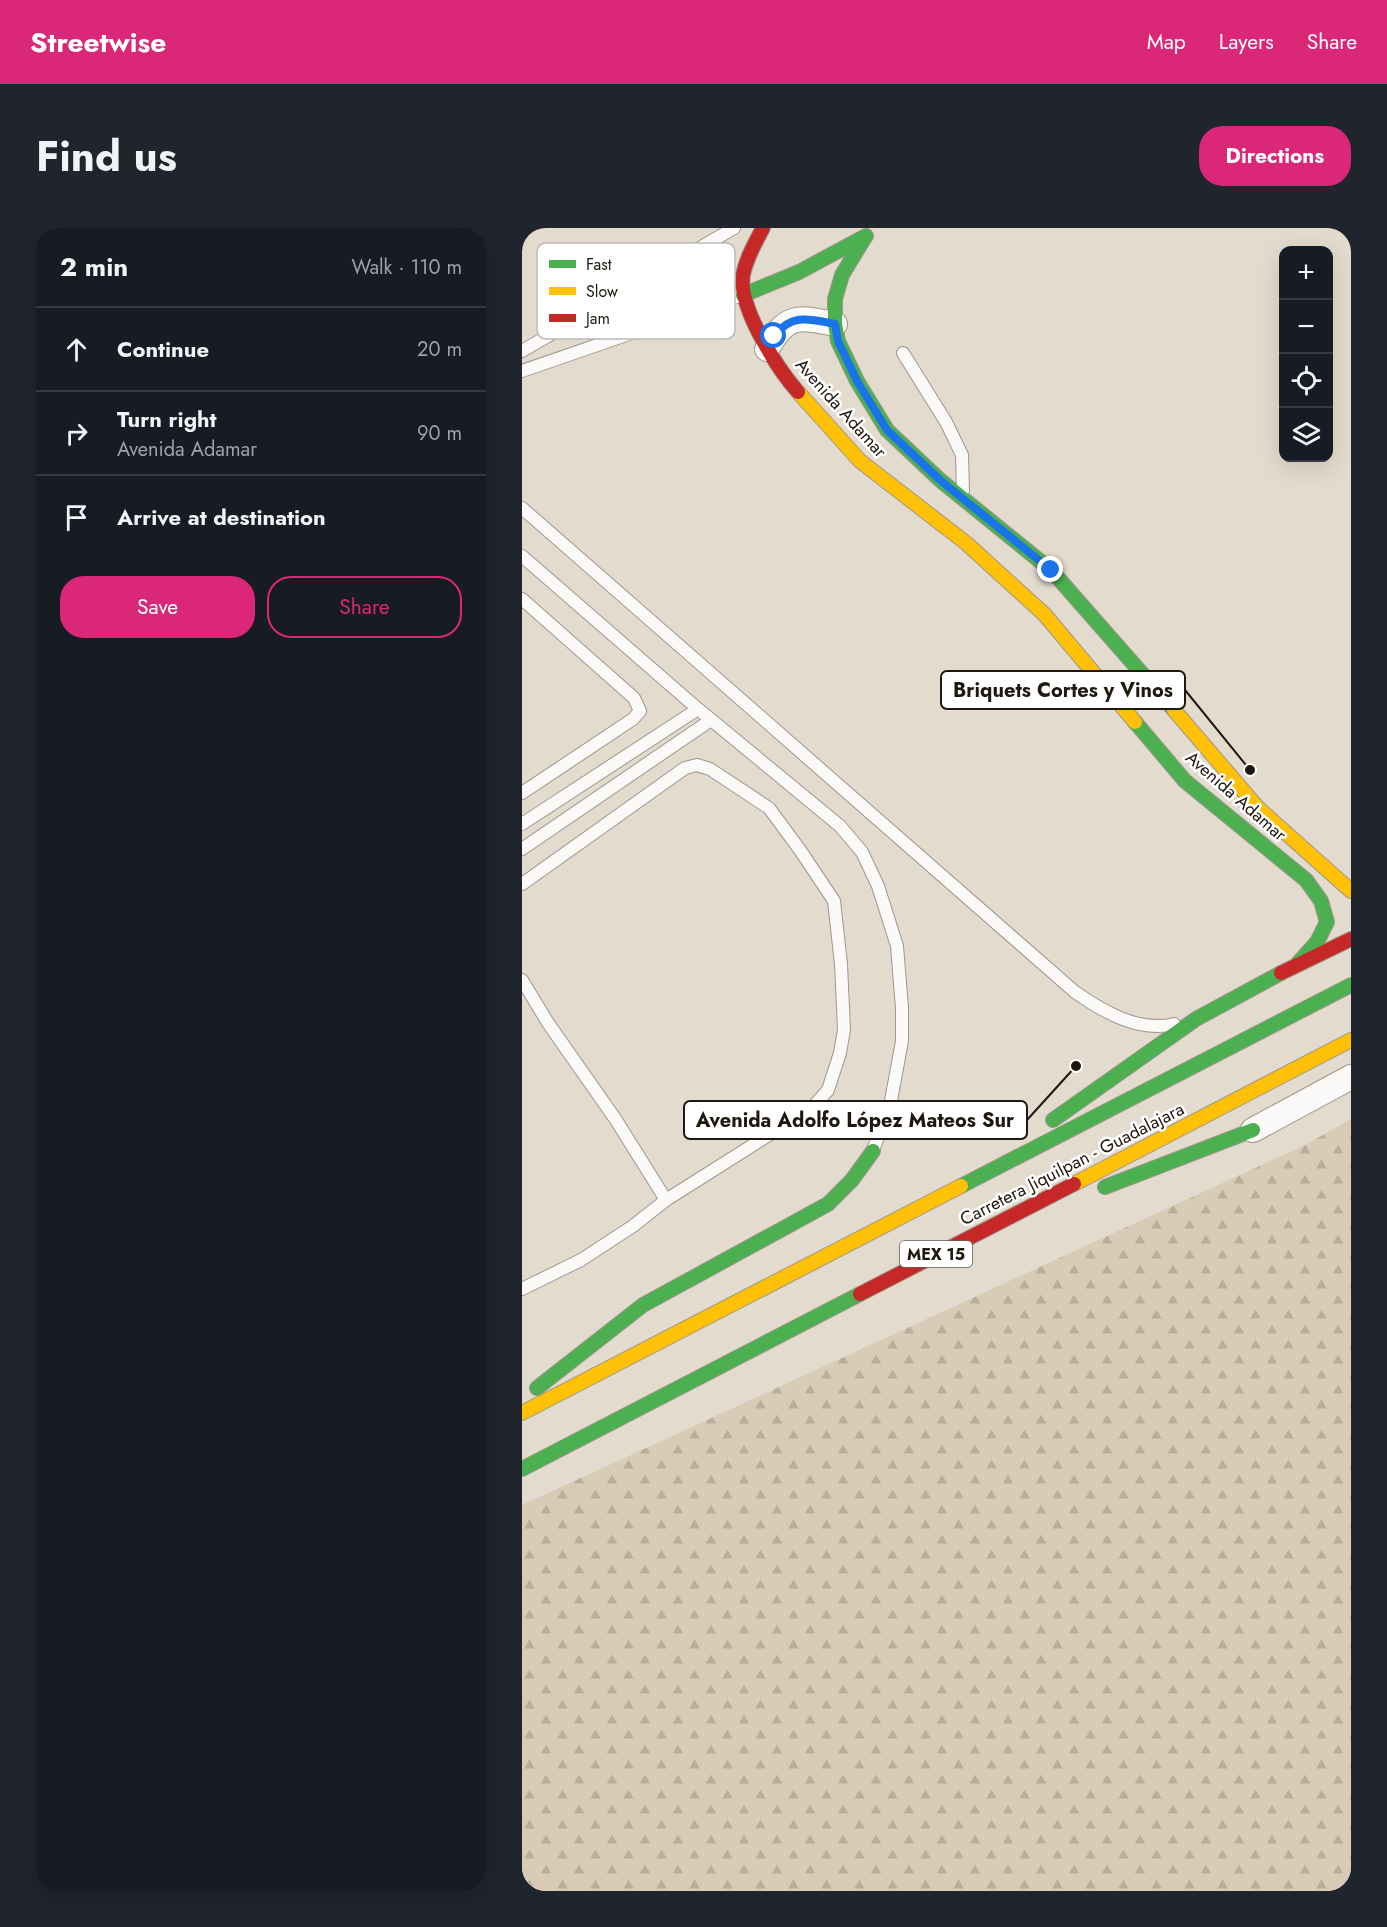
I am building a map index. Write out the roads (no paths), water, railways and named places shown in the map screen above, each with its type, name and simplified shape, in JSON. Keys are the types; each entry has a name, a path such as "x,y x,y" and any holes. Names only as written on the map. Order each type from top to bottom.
{"main road":[{"path":"743,295 743,275 752,249 763,228"},
{"name":"Avenida Adamar","path":"1298,963 1317,942 1327,922 1321,901 1305,880 1185,781 1044,614 1013,584 966,543 860,461 790,383 767,349 743,295 799,272 870,235 842,274 836,299 835,324 838,341 857,381 887,430 940,480 1051,570 1145,675 1258,808 1351,891"},
{"path":"951,1192 1196,1019 1298,963 1351,939"},
{"name":"Carretera Jiquilpan - Guadalajara","path":"522,1413 1351,985"},
{"name":"Carretera Jiquilpan - Guadalajara","path":"522,1469 1351,1040"},
{"path":"944,1250 1253,1130"},
{"path":"522,1400 644,1305 828,1204 852,1180 873,1151"}],"street":[{"path":"767,349 782,326 793,320 811,319 835,324"},
{"path":"1240,826 1258,808"},
{"path":"1253,1130 1351,1077"}],"lane":[{"path":"708,243 734,228"},
{"path":"735,298 743,295"},
{"path":"522,351 543,339"},
{"path":"522,371 615,339"},
{"path":"903,353 946,422 962,455 963,499"},
{"path":"522,508 1075,993 1104,1012 1141,1024 1168,1026 1196,1019"},
{"path":"522,556 698,709 840,826 862,852 878,886 897,946 901,980 902,1041 890,1106 873,1151"},
{"path":"522,598 634,698 640,711 633,719 522,793"},
{"path":"522,824 698,709"},
{"path":"522,849 711,720"},
{"path":"522,884 686,768 697,765 710,769 768,808 834,901 841,964 844,1030 840,1053 828,1090 813,1107 666,1200 633,1226 580,1260 522,1289"},
{"path":"522,980 548,1023 616,1120 666,1200"}],"place":[{"name":"Briquets Cortes y Vinos","path":"1250,770"},
{"name":"Avenida Adolfo López Mateos Sur","path":"1076,1066"}]}
